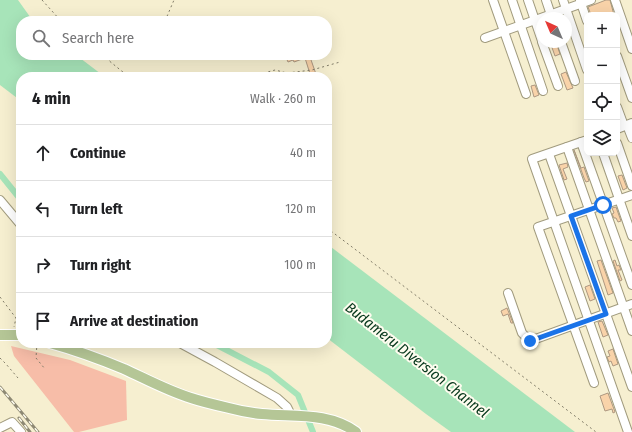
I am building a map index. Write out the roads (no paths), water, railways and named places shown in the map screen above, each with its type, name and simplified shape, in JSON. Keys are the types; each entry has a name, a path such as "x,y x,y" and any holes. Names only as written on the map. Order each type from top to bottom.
{"main road":[{"path":"0,335 16,335"},
{"path":"68,348 124,369 191,398 229,408 262,414 308,416 329,420 349,427 356,432"}],"street":[{"path":"493,0 526,94"},
{"path":"512,0 543,91"},
{"path":"528,0 536,23"},
{"path":"546,0 550,12"},
{"path":"564,0 584,61"},
{"path":"561,12 580,2 591,0"},
{"path":"615,0 632,49"},
{"path":"580,2 584,13"},
{"path":"485,38 535,20"},
{"path":"544,48 558,86"},
{"path":"563,48 575,81"},
{"path":"620,64 632,98"},
{"path":"620,114 632,138"},
{"path":"584,141 532,159 628,432"},
{"path":"567,147 589,210 628,306 632,331"},
{"path":"620,152 632,186"},
{"path":"549,154 632,387"},
{"path":"588,156 603,205 632,285"},
{"path":"604,156 632,236"},
{"path":"594,383 572,326 538,227 632,195"},
{"path":"0,200 16,219"},
{"path":"508,293 522,333 530,341 628,306"},
{"path":"189,348 277,398 287,407 291,415"},
{"path":"2,432 0,429 12,422 21,432"}],"water":[{"path":"0,0 18,0 29,16 16,16 16,60 83,60 98,72 16,72 16,97 0,85"},
{"name":"Budameru Diversion Channel","path":"332,248 575,432 451,432 332,342"}],"waterway":[{"path":"0,174 16,194"},
{"path":"223,348 269,372 298,395 313,432"}],"railway":[{"path":"0,387 38,432"},
{"path":"19,418 30,432"}]}
